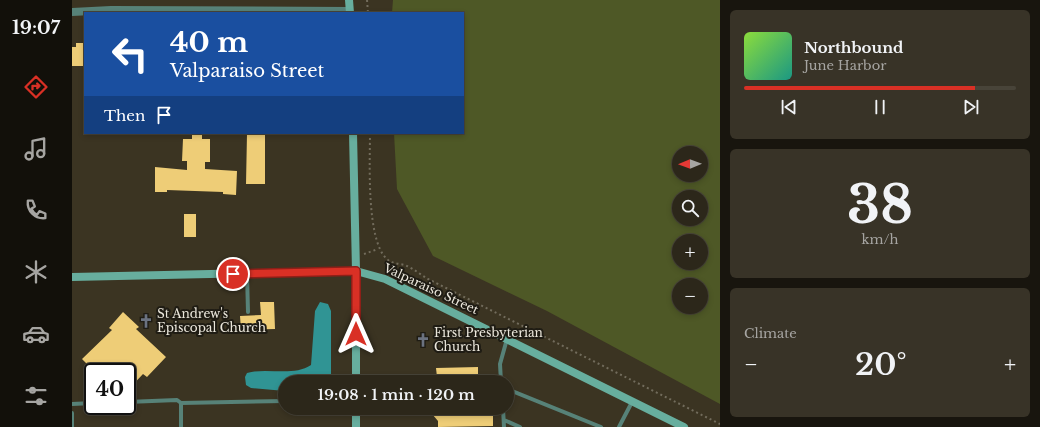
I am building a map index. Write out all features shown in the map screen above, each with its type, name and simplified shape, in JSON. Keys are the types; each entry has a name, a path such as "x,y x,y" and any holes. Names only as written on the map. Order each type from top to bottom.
{"street":[{"path":"72,12 111,10 349,12 349,0"},
{"path":"353,134 356,271 356,375"},
{"name":"Valparaiso Street","path":"72,277 356,271 386,279 684,427"},
{"path":"356,415 356,427"}],"lane":[{"path":"247,274 248,312"},
{"path":"501,375 500,364 507,338"},
{"path":"514,392 601,427"},
{"path":"136,402 177,400 181,403 278,401"},
{"path":"619,427 632,402"},
{"path":"72,404 84,403"},
{"path":"181,403 181,427"},
{"path":"72,413 72,427"},
{"path":"504,415 504,427"},
{"path":"504,420 520,427"}],"path":[{"path":"367,0 368,12"},
{"path":"370,134 371,209 378,249 386,259 396,264 407,265 428,279 720,424"}],"green space":[{"path":"393,0 720,0 720,404 547,311 433,256 397,189 394,134 464,134 464,12 392,12"}],"water":[{"path":"320,302 328,304 331,311 331,375 278,375 278,390 251,388 246,385 245,377 247,373 255,371 288,371 304,369 311,365 315,311"}],"building":[{"path":"76,43 84,43 84,66 72,66 72,47 76,47"},
{"path":"192,134 202,134 202,139 210,139 210,162 205,162 205,169 237,171 236,195 223,194 223,192 167,190 167,192 155,192 155,167 187,170 187,161 182,161 183,139 192,139"},
{"path":"247,134 265,134 265,184 246,184"},
{"path":"184,214 196,214 196,237 184,237"},
{"path":"260,302 274,302 275,329 241,330 240,316 261,315"},
{"name":"St Andrew's Episcopal Church","path":"123,312 139,327 136,329 166,357 147,377 143,374 136,381 136,363 86,363 82,359 112,330 109,328"},
{"path":"478,367 478,375 437,375 436,368"},
{"path":"433,415 491,415 493,416 493,426 438,427 438,421"}],"place":[{"name":"St Andrew's Episcopal Church","path":"146,321"},
{"name":"First Presbyterian Church","path":"423,340"}],"route":[{"path":"233,274 356,271 356,334"}]}
